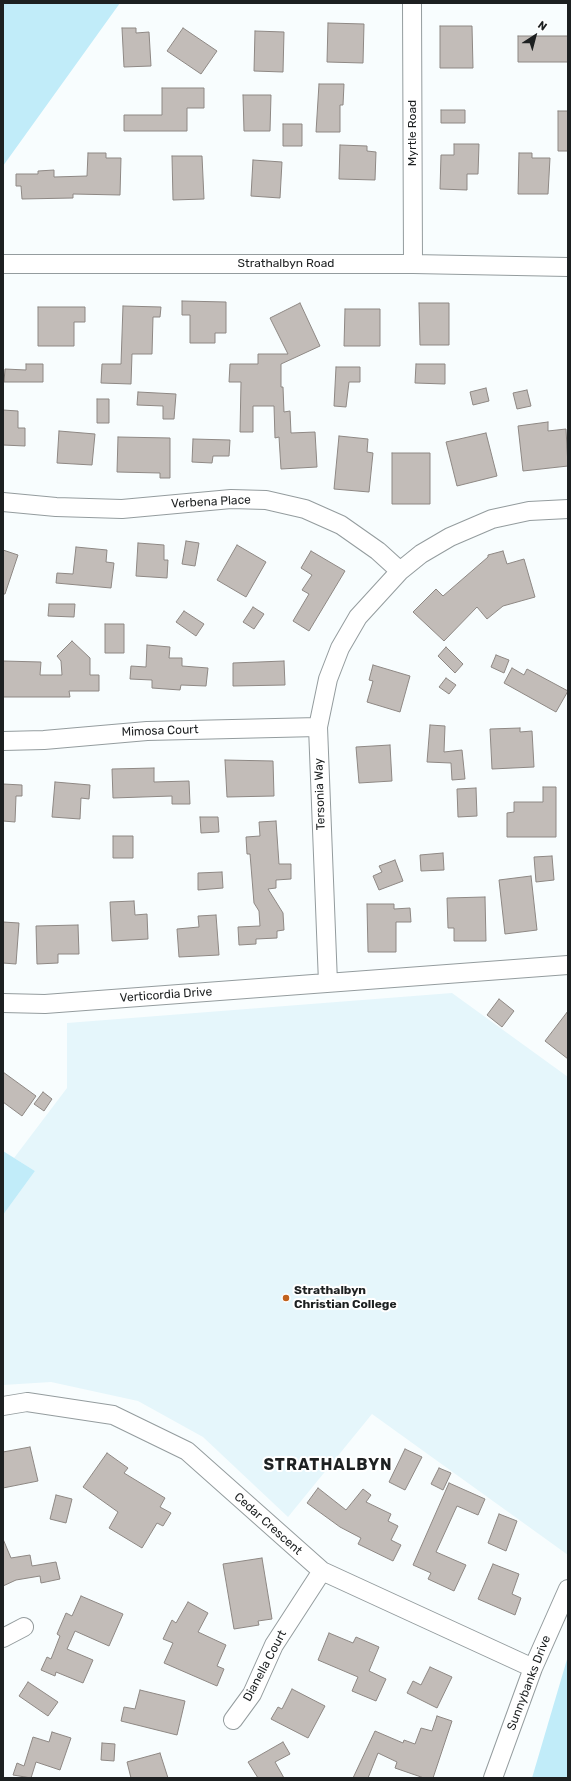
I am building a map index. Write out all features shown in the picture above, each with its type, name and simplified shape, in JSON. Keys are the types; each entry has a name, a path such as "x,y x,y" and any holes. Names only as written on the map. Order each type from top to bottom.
{"street":[{"name":"Myrtle Road","path":"412,3 412,264"},
{"name":"Strathalbyn Road","path":"3,264 412,264 568,267"},
{"name":"Verbena Place","path":"3,502 56,507 122,509 231,499 266,500 305,509 341,525 378,551 400,571"},
{"name":"Tersonia Way","path":"328,983 318,727 328,679 340,648 358,617 400,571 421,554 450,537 492,519 528,511 568,509"},
{"name":"Mimosa Court","path":"3,741 44,740 147,731 318,727"},
{"path":"328,983 567,960"},
{"name":"Verticordia Drive","path":"3,1003 45,1004 328,983"},
{"name":"Cedar Crescent","path":"3,1406 27,1402 113,1415 187,1451 322,1571 533,1668"},
{"name":"Dianella Court","path":"233,1720 252,1694 274,1645 322,1571"},
{"name":"Sunnybanks Drive","path":"493,1778 533,1668 568,1589"},
{"path":"3,1638 24,1627"}],"shaded area":[{"path":"3,3 120,3 3,166"},
{"name":"Strathalbyn Christian College","path":"452,993 568,1077 568,1555 372,1414 288,1517 203,1437 138,1401 51,1382 3,1385 3,1215 35,1171 14,1158 67,1088 67,1023"},
{"path":"3,1151 35,1171 3,1215"},
{"path":"568,1656 568,1778 532,1778"}],"building":[{"path":"328,23 364,24 363,63 327,62"},
{"path":"440,26 472,26 473,68 440,68"},
{"path":"122,28 136,28 136,33 149,32 151,66 124,67"},
{"path":"183,28 217,51 201,74 167,51"},
{"path":"255,31 284,32 283,72 254,71"},
{"path":"518,36 568,36 568,62 518,62"},
{"path":"319,84 344,84 343,105 340,105 340,132 316,132"},
{"path":"162,88 204,88 204,108 187,108 187,131 124,131 124,115 162,115"},
{"path":"243,95 271,95 270,131 244,131"},
{"path":"441,110 465,110 465,123 441,123"},
{"path":"558,111 568,111 568,151 558,151"},
{"path":"283,124 302,124 302,146 283,146"},
{"path":"454,144 479,144 478,174 467,174 467,190 440,189 441,155 454,155"},
{"path":"340,145 367,146 367,151 376,152 375,180 339,179"},
{"path":"88,153 106,153 106,158 121,158 120,195 73,194 73,198 22,199 21,186 16,186 16,174 38,174 38,171 54,170 54,177 87,176"},
{"path":"519,153 532,153 532,158 550,158 548,194 518,194"},
{"path":"172,156 202,156 204,199 173,200"},
{"path":"253,160 282,162 280,198 251,196"},
{"path":"182,301 226,302 226,333 215,333 215,343 190,343 190,315 182,315"},
{"path":"300,303 320,346 281,364 281,387 283,387 284,412 290,411 291,433 315,432 317,467 281,469 279,437 275,438 274,406 253,406 253,432 240,432 241,382 229,382 230,364 258,364 258,354 288,354 270,318"},
{"path":"419,303 449,303 449,345 420,345"},
{"path":"123,306 161,307 160,317 153,317 152,354 132,354 131,384 101,383 102,364 121,364"},
{"path":"38,307 85,307 85,322 74,322 74,346 38,346"},
{"path":"345,309 380,309 380,346 344,346"},
{"path":"26,364 43,364 43,382 4,382 5,369 26,370"},
{"path":"416,364 445,364 445,384 415,383"},
{"path":"336,367 360,367 360,382 349,382 346,407 334,406"},
{"path":"486,388 489,401 473,405 470,392"},
{"path":"527,390 531,406 517,409 513,393"},
{"path":"138,392 176,394 174,419 163,419 163,406 137,405"},
{"path":"97,399 109,399 109,423 97,423"},
{"path":"3,410 18,411 18,428 25,428 25,446 3,445"},
{"path":"548,422 548,431 566,429 568,466 523,471 518,426"},
{"path":"59,431 95,434 92,465 57,463"},
{"path":"486,433 497,476 457,486 446,442"},
{"path":"339,436 368,439 367,452 373,453 369,492 334,489"},
{"path":"118,437 170,438 170,478 160,478 160,473 117,472"},
{"path":"193,439 230,440 229,456 213,456 212,463 192,462"},
{"path":"392,453 430,453 430,504 392,504"},
{"path":"186,541 199,543 195,566 182,564"},
{"path":"138,543 164,545 164,560 168,560 167,578 136,576"},
{"path":"237,545 266,562 246,597 217,580"},
{"path":"76,547 107,550 106,562 114,563 111,588 56,583 57,573 73,574"},
{"path":"3,550 18,555 5,594 3,594"},
{"path":"311,551 345,571 309,631 293,621 309,594 302,590 312,575 301,568"},
{"path":"503,551 507,564 524,559 535,597 503,606 487,619 477,607 444,641 413,612 436,589 443,596 488,557 488,555"},
{"path":"49,604 75,604 74,617 48,616"},
{"path":"253,607 264,614 254,629 243,622"},
{"path":"184,611 204,624 196,636 176,622"},
{"path":"105,624 124,624 124,653 105,653"},
{"path":"72,641 90,658 90,675 99,675 99,691 69,691 70,697 3,697 3,661 41,662 40,675 62,675 61,661 57,656"},
{"path":"147,645 170,647 169,658 182,658 182,666 208,668 206,686 181,685 180,690 152,688 152,680 130,679 131,666 146,667"},
{"path":"446,647 463,664 455,673 438,656"},
{"path":"496,655 509,660 504,673 491,667"},
{"path":"284,661 285,685 233,686 233,663"},
{"path":"373,665 410,676 400,712 367,702 373,681 369,680"},
{"path":"512,668 524,675 527,669 568,691 556,712 504,683"},
{"path":"446,678 456,685 449,694 439,687"},
{"path":"430,725 445,726 444,752 462,750 465,779 452,780 451,763 427,762"},
{"path":"520,728 520,732 532,731 534,767 492,769 490,729"},
{"path":"390,745 392,781 359,783 356,747"},
{"path":"225,760 273,761 274,796 227,797"},
{"path":"154,768 154,782 189,781 190,804 172,804 172,796 113,798 112,769"},
{"path":"55,782 90,785 89,799 81,798 80,819 52,817"},
{"path":"3,784 22,785 22,796 16,796 15,822 3,821"},
{"path":"543,787 556,787 556,837 507,837 507,813 514,812 514,802 543,802"},
{"path":"476,788 477,816 458,817 457,789"},
{"path":"200,817 218,817 219,832 201,833"},
{"path":"276,821 279,864 291,864 291,879 276,880 276,888 268,889 283,913 284,930 277,931 277,938 256,939 256,944 239,945 238,927 260,926 259,911 254,903 250,854 247,854 246,837 260,836 259,822"},
{"path":"113,836 133,836 133,858 113,858"},
{"path":"443,853 444,870 421,871 420,855"},
{"path":"552,856 554,880 536,882 534,857"},
{"path":"395,860 403,881 379,890 373,876 382,872 379,866"},
{"path":"222,872 223,888 198,890 198,873"},
{"path":"531,876 537,930 505,934 499,880"},
{"path":"485,897 486,941 454,941 454,928 448,928 447,898"},
{"path":"134,901 135,915 147,914 148,939 112,941 110,902"},
{"path":"367,904 394,904 394,909 410,908 411,922 396,922 396,952 368,952"},
{"path":"216,915 219,955 179,957 177,929 199,927 198,916"},
{"path":"3,922 19,923 16,964 3,963"},
{"path":"78,925 79,954 58,954 58,963 37,964 36,926"},
{"path":"499,999 514,1011 502,1027 487,1015"},
{"path":"568,1011 568,1059 545,1041"},
{"path":"3,1072 36,1096 22,1116 3,1102"},
{"path":"43,1092 52,1099 44,1111 34,1104"},
{"path":"30,1447 38,1481 3,1488 3,1452"},
{"path":"405,1449 422,1457 405,1490 389,1482"},
{"path":"107,1453 128,1468 124,1473 165,1498 160,1507 171,1513 163,1526 157,1523 142,1548 109,1528 118,1512 83,1487"},
{"path":"439,1468 451,1473 443,1490 431,1484"},
{"path":"449,1483 485,1499 478,1515 457,1506 436,1552 466,1565 454,1591 428,1579 431,1573 413,1565"},
{"path":"318,1488 346,1510 363,1489 371,1495 366,1502 391,1514 388,1521 398,1526 391,1540 401,1545 393,1561 358,1544 361,1538 340,1527 307,1503"},
{"path":"56,1495 72,1499 66,1523 50,1519"},
{"path":"499,1514 517,1521 506,1551 488,1543"},
{"path":"3,1539 11,1558 30,1555 32,1566 56,1562 60,1579 41,1583 40,1576 16,1580 3,1586"},
{"path":"262,1558 272,1619 258,1621 259,1625 234,1629 223,1564"},
{"path":"493,1564 519,1574 512,1594 521,1598 515,1615 478,1599"},
{"path":"81,1596 123,1614 109,1646 75,1631 67,1649 93,1660 83,1683 56,1672 55,1676 41,1670 47,1657 51,1659 60,1636 57,1634 66,1613 72,1616"},
{"path":"188,1602 208,1613 198,1632 226,1645 217,1666 224,1669 217,1686 164,1663 173,1643 163,1639 172,1620 176,1623"},
{"path":"329,1633 353,1643 356,1637 379,1647 369,1671 386,1679 376,1701 352,1691 358,1677 318,1660"},
{"path":"430,1667 452,1677 437,1708 407,1693 413,1681 421,1685"},
{"path":"28,1682 58,1702 48,1716 19,1696"},
{"path":"292,1689 325,1706 308,1738 271,1719 278,1707 282,1709"},
{"path":"140,1690 185,1701 177,1735 121,1721 124,1707 135,1709"},
{"path":"437,1716 452,1721 433,1778 424,1778 395,1768 397,1762 378,1753 368,1778 353,1778 375,1731 403,1743 404,1740 415,1744 421,1728 432,1731"},
{"path":"52,1732 71,1738 60,1770 36,1762 31,1778 13,1775 17,1763 24,1766 33,1737 49,1742"},
{"path":"283,1742 290,1754 275,1762 284,1778 258,1778 248,1762"},
{"path":"102,1743 115,1744 114,1761 101,1760"},
{"path":"160,1753 168,1778 131,1778 127,1762"}],"place":[{"name":"Strathalbyn Christian College","path":"286,1298"}],"district":[{"name":"STRATHALBYN","path":"328,1465"}]}
